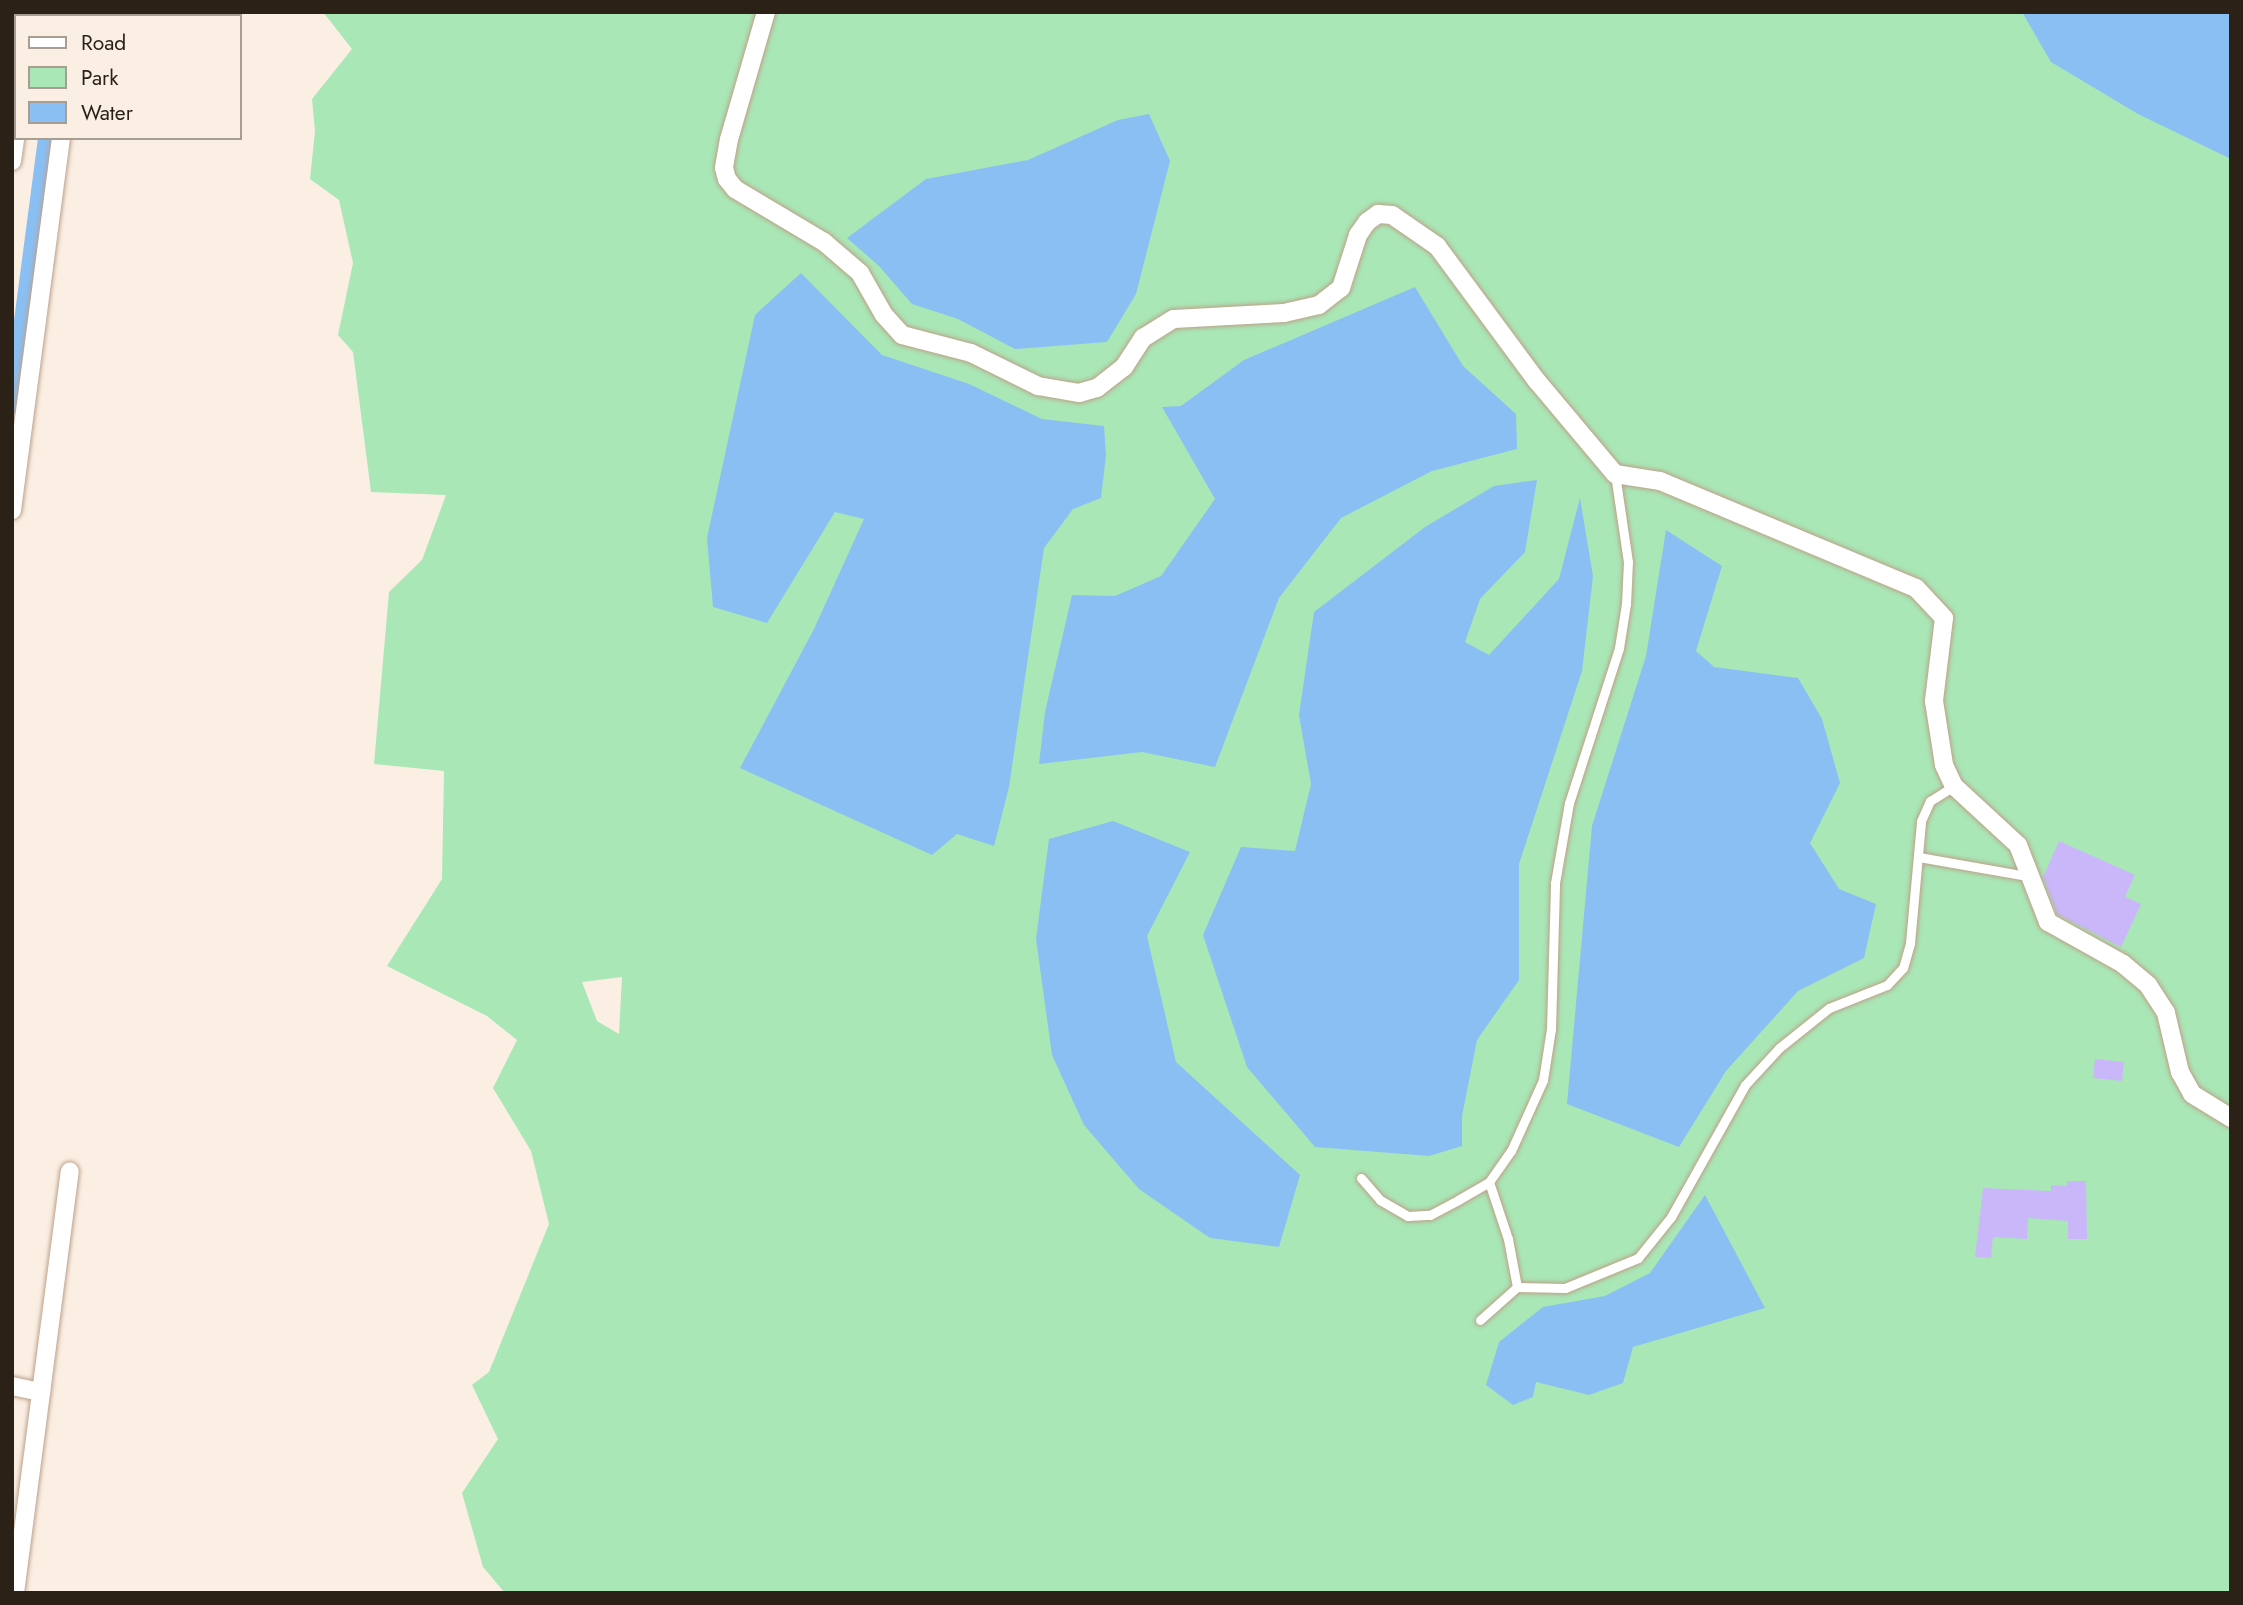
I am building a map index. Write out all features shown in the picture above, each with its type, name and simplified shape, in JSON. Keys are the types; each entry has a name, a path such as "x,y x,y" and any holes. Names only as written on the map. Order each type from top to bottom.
{"street":[{"path":"766,12 729,139 723,168 727,179 735,189 824,242 860,273 884,315 902,335 971,353 1038,386 1079,393 1097,388 1124,367 1143,338 1174,319 1284,313 1332,298 1341,288 1358,235 1367,222 1378,214 1391,215 1437,246 1528,370 1615,474 1660,481 1907,583 1938,606 1944,618 1935,668 1937,732 1954,786 2018,845 2027,876 2048,922 2123,964 2148,985 2166,1013 2180,1072 2192,1094 2231,1118"},
{"path":"12,161 15,140"},
{"path":"12,510 61,140"},
{"path":"15,1593 70,1172"},
{"path":"12,1387 41,1392"}],"lane":[{"path":"1361,1178 1393,1209 1420,1217 1489,1182 1524,1129 1544,1080 1551,1029 1555,883 1569,803 1619,648 1626,604 1628,562 1615,474"},
{"path":"1480,1320 1517,1287 1565,1289 1638,1258 1671,1217 1731,1109 1762,1066 1795,1031 1829,1008 1887,985 1902,968 1910,943 1921,821 1930,801 1954,786"},
{"path":"1919,857 2027,876"},
{"path":"1489,1182 1508,1239 1517,1287"}],"green space":[{"path":"323,12 2231,12 2231,1593 505,1593 483,1567 462,1493 498,1439 472,1385 489,1372 549,1224 531,1151 493,1088 517,1040 487,1016 387,966 442,879 444,771 374,764 389,592 422,560 446,495 371,492 353,352 338,335 353,263 339,200 310,179 315,131 312,99 352,49","holes":["622,977 619,1034 597,1021 582,982"]}],"water":[{"path":"2022,12 2231,12 2231,159 2138,114 2051,62"},
{"path":"1149,114 1170,161 1136,294 1107,342 1015,349 958,319 912,304 879,266 847,238 926,179 1028,160 1118,120"},
{"path":"801,273 882,355 969,384 1042,419 1104,426 1106,455 1101,498 1073,509 1044,548 1009,787 994,846 957,834 932,855 740,768 814,629 864,519 835,512 767,623 713,607 707,538 755,315"},
{"path":"1415,287 1463,366 1516,414 1517,449 1432,471 1341,518 1279,598 1215,767 1142,752 1039,764 1045,712 1072,595 1115,596 1161,576 1215,499 1162,407 1181,406 1244,360"},
{"path":"1537,480 1525,552 1480,599 1465,642 1489,655 1559,579 1580,498 1593,576 1582,671 1519,864 1519,980 1477,1040 1462,1116 1462,1146 1429,1156 1315,1147 1247,1067 1203,935 1241,847 1295,851 1311,784 1299,715 1314,612 1425,527 1494,486"},
{"path":"1666,530 1722,566 1696,651 1714,667 1798,678 1822,719 1840,783 1810,843 1839,889 1876,904 1864,958 1798,991 1726,1071 1679,1147 1567,1104 1592,826 1646,656"},
{"path":"1113,821 1190,852 1147,936 1176,1062 1300,1175 1279,1247 1210,1238 1139,1189 1084,1125 1052,1055 1036,939 1049,839"},
{"path":"1705,1195 1765,1308 1633,1347 1623,1383 1589,1395 1536,1382 1533,1397 1513,1405 1486,1385 1499,1342 1543,1307 1605,1296 1650,1273"}],"building":[{"path":"2059,841 2135,875 2125,897 2141,904 2121,947 2057,914 2043,877"},
{"path":"2095,1059 2124,1062 2122,1081 2093,1078"},
{"path":"2067,1181 2086,1181 2087,1239 2068,1239 2068,1221 2028,1218 2027,1239 1993,1237 1991,1258 1975,1257 1983,1188 2051,1191 2051,1185 2067,1186"}],"waterway":[{"path":"12,404 47,140"}]}
